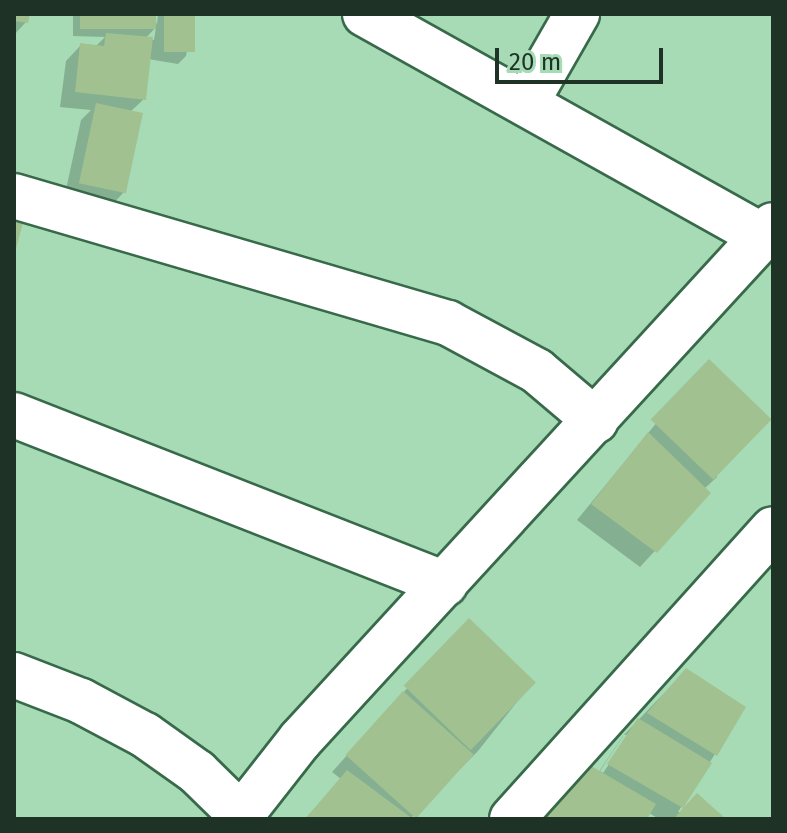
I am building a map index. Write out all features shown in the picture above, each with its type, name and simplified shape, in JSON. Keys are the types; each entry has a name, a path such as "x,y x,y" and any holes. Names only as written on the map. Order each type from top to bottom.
{"street":[{"path":"14,675 81,701 145,735 197,772 243,817 300,740 596,421 767,230 365,14"},
{"path":"526,103 577,14"},
{"path":"14,196 448,323 537,371 596,421"},
{"path":"14,415 445,584"},
{"path":"512,819 773,529"}],"building":[{"path":"14,14 30,14 28,23 14,21"},
{"path":"80,14 156,14 156,29 80,29"},
{"path":"164,14 195,14 195,52 164,52"},
{"path":"106,33 153,37 146,100 75,92 80,43 104,46"},
{"path":"96,103 143,113 126,193 79,183"},
{"path":"14,201 28,205 15,252 14,252"},
{"path":"709,359 772,419 713,480 651,419"},
{"path":"648,432 711,493 657,553 591,504"},
{"path":"469,618 536,683 471,750 404,686"},
{"path":"686,668 746,707 717,756 647,713"},
{"path":"403,691 474,755 416,818 345,755"},
{"path":"638,718 712,763 683,808 607,764"},
{"path":"586,763 656,804 647,819 551,819 545,814"},
{"path":"347,770 413,819 305,819"},
{"path":"697,793 726,819 674,819"}]}
